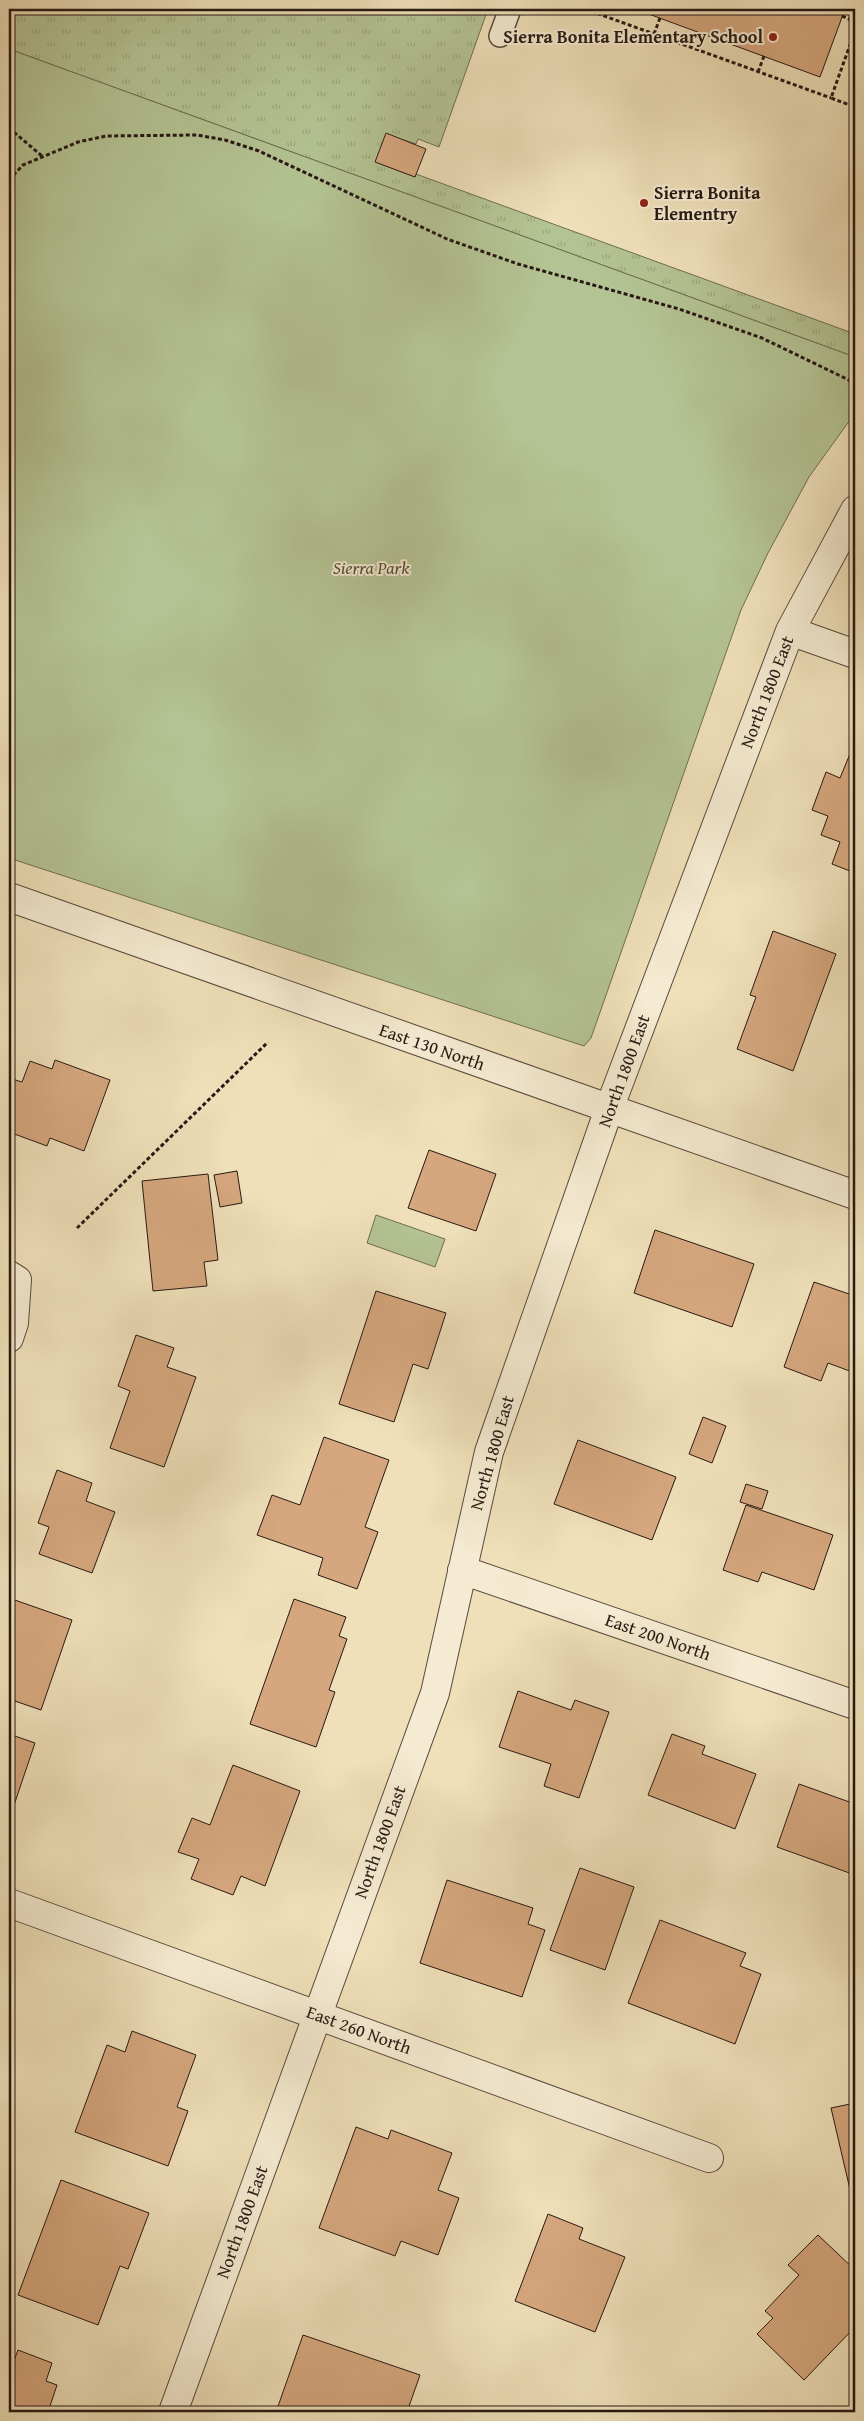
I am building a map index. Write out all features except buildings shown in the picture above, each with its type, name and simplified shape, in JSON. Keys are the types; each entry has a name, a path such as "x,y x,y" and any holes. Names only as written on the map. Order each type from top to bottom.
{"street":[{"name":"North 1800 East","path":"173,2412 435,1693 489,1452 609,1109 790,631 855,510"},
{"path":"790,631 855,654"},
{"name":"East 130 North","path":"9,897 855,1195"},
{"path":"9,1338 14,1323 13,1277"},
{"name":"East 200 North","path":"462,1570 855,1704"},
{"name":"East 260 North","path":"9,1903 709,2158"}],"lane":[{"path":"500,36 510,9"}],"path":[{"path":"585,9 855,107"},
{"path":"842,16 855,22"},
{"path":"654,34 660,18"},
{"path":"831,98 855,31"},
{"path":"758,72 764,56"},
{"path":"9,128 42,156"},
{"path":"9,180 23,165 42,156 78,142 106,136 197,135 225,140 259,152 447,239 518,264 679,309 753,334 855,383"},
{"path":"77,1228 268,1042"}],"green space":[{"path":"9,9 488,9 439,147 418,139 416,144 386,134 376,162 415,177 416,174 855,334 855,357 9,49"},
{"name":"Sierra Park","path":"9,49 855,357 855,413 809,477 768,553 741,610 591,1038 584,1046 9,858"},
{"path":"376,1215 445,1239 435,1267 367,1243"}],"place":[{"name":"Sierra Bonita Elementary School","path":"773,37"},
{"name":"Sierra Bonita Elementry","path":"644,203"}]}
